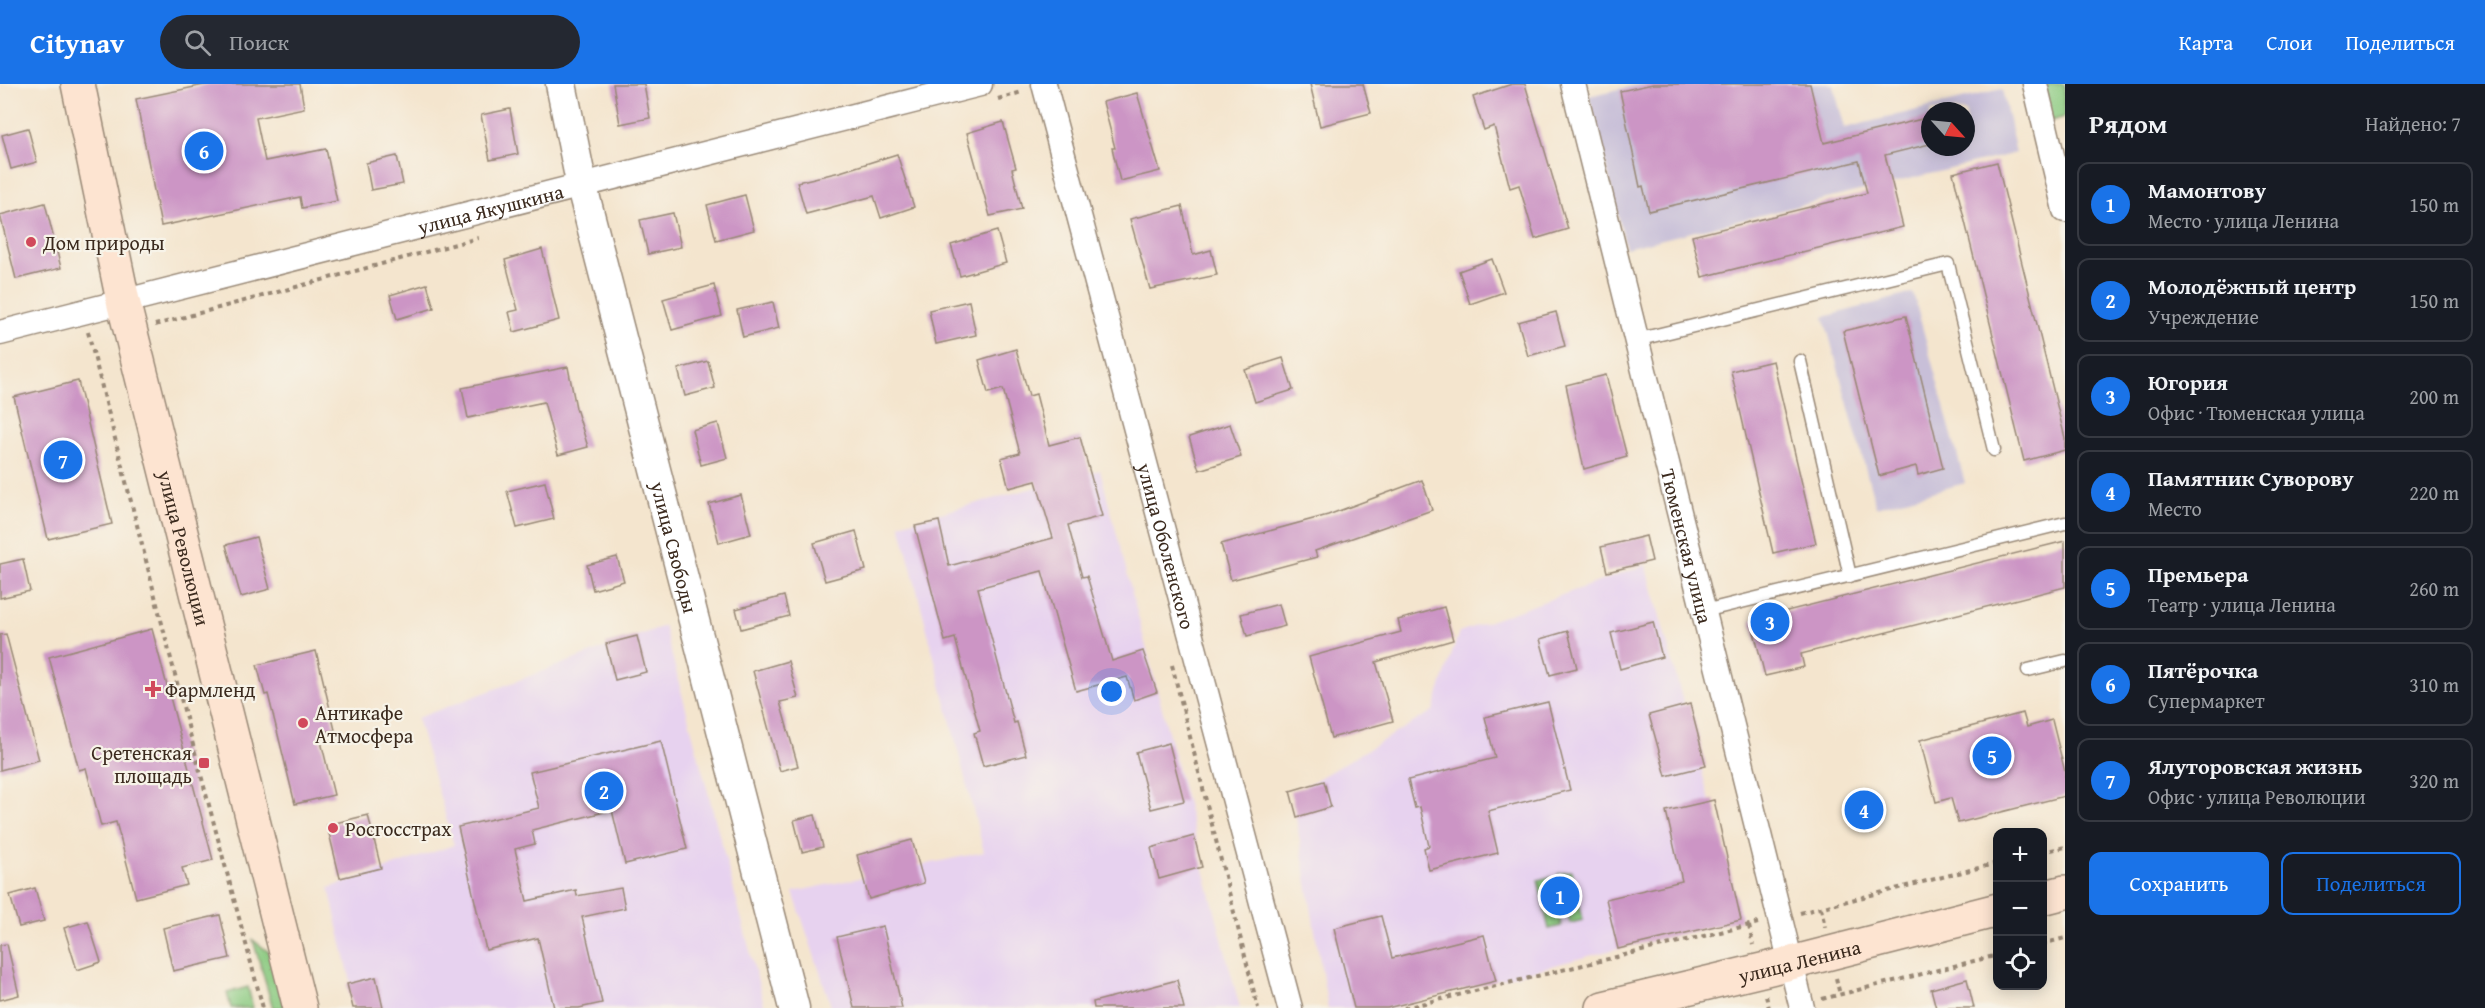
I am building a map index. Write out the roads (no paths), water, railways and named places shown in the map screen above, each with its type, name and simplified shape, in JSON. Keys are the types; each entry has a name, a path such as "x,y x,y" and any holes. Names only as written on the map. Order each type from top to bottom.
{"main road":[{"name":"улица Революции","path":"78,84 127,316 300,1008"},
{"path":"2047,897 2065,892"},
{"name":"улица Ленина","path":"1603,1008 1993,911"}],"street":[{"name":"улица Свободы","path":"561,84 582,187 794,1008"},
{"name":"улица Якушкина","path":"0,333 83,311 127,316 582,187 981,84"},
{"name":"улица Оболенского","path":"1044,84 1290,1008"},
{"name":"Тюменская улица","path":"1573,84 1802,1006"},
{"path":"2035,84 2056,127 2065,210"}],"lane":[{"path":"1636,340 1948,264 1994,450"},
{"path":"1800,361 1850,576"},
{"path":"1704,611 2065,523"},
{"path":"2028,670 2065,661"}],"place":[{"name":"Пятёрочка","path":"204,151"},
{"name":"Дом природы","path":"31,242"},
{"name":"Ялуторовская жизнь","path":"63,460"},
{"name":"Югория","path":"1770,622"},
{"name":"Фармленд","path":"153,689"},
{"name":"Антикафе Атмосфера","path":"303,723"},
{"name":"Премьера","path":"1992,756"},
{"name":"Сретенская площадь","path":"204,763"},
{"name":"Молодёжный центр","path":"604,791"},
{"name":"Памятник Суворову","path":"1864,810"},
{"name":"Росгосстрах","path":"333,828"},
{"name":"Мамонтову","path":"1560,896"}]}
